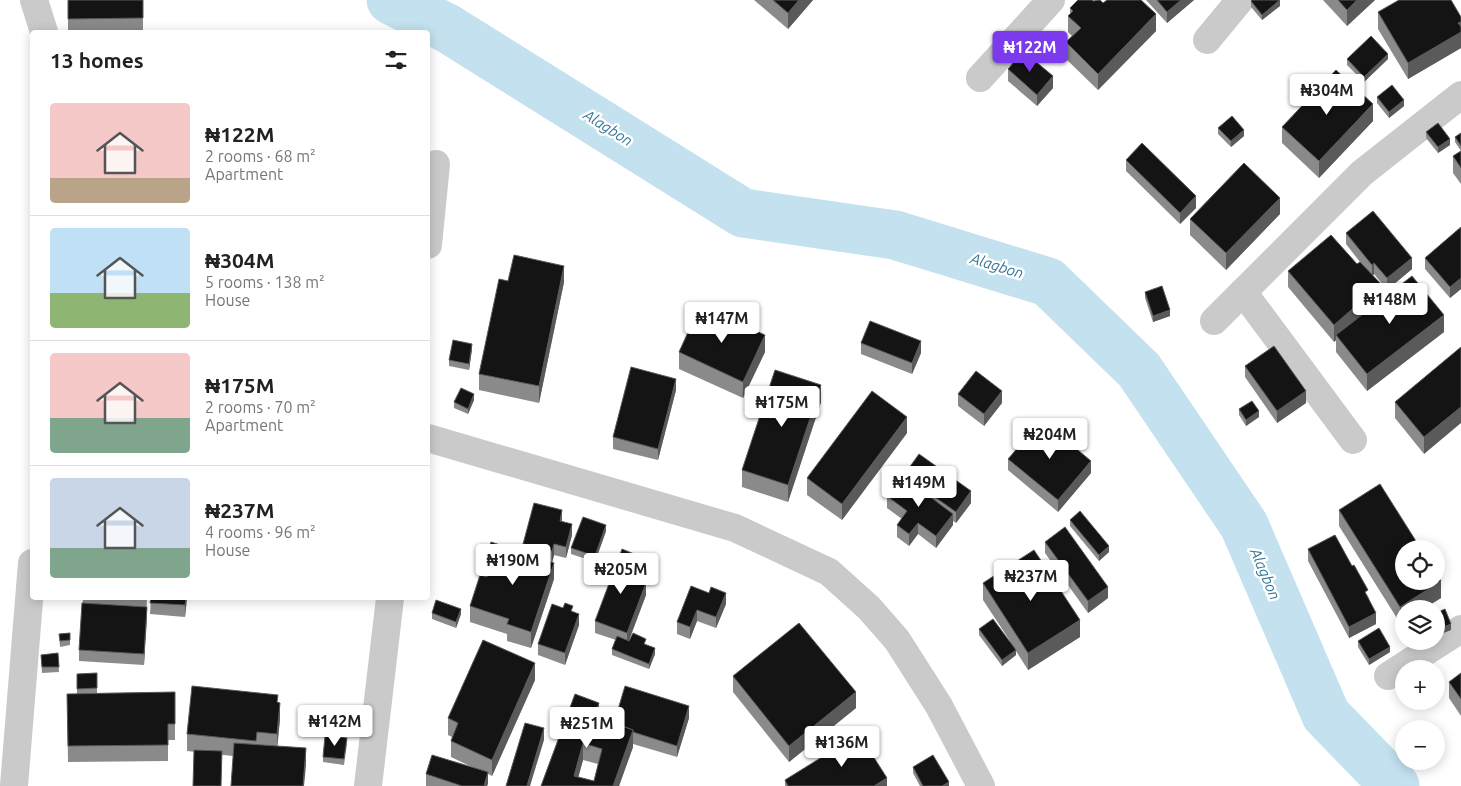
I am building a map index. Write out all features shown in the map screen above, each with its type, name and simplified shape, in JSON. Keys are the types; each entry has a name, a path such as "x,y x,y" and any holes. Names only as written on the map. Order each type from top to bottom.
{"street":[{"path":"34,0 43,30"},
{"path":"980,78 1050,0"},
{"path":"1207,40 1240,0"},
{"path":"1214,321 1362,173 1461,95"},
{"path":"430,225 436,164"},
{"path":"1243,292 1353,440"},
{"path":"430,439 735,528 829,572 869,608 897,640 939,706 981,786"},
{"path":"14,786 11,693 30,575"},
{"path":"368,786 390,600"},
{"path":"1388,676 1461,629"}],"building":[{"path":"68,0 143,0 143,18 68,19"},
{"path":"773,0 799,0 788,13"},
{"path":"1078,0 1100,0 1103,3 1107,0 1141,0 1156,14 1098,74 1066,42 1081,28 1068,16 1073,11 1070,8"},
{"path":"1157,0 1181,0 1167,12"},
{"path":"1252,0 1280,0 1262,15"},
{"path":"1338,0 1357,0 1347,10"},
{"path":"1399,0 1451,0 1461,17 1461,22 1458,23 1461,27 1461,32 1408,63 1378,12"},
{"path":"1371,36 1388,54 1364,77 1347,59"},
{"path":"1023,51 1053,76 1037,95 1008,69"},
{"path":"1336,70 1373,104 1319,161 1282,127"},
{"path":"1392,85 1404,100 1389,112 1377,97"},
{"path":"1232,116 1244,130 1231,141 1218,128"},
{"path":"1438,123 1450,139 1438,147 1426,132"},
{"path":"1461,133 1461,146 1455,137"},
{"path":"1142,143 1196,196 1180,213 1126,160"},
{"path":"1461,151 1461,168 1453,156"},
{"path":"1244,163 1280,198 1226,253 1190,219"},
{"path":"1373,211 1412,258 1387,278 1374,263 1372,265 1346,233"},
{"path":"1461,227 1461,278 1450,287 1425,258"},
{"path":"1331,235 1357,264 1360,262 1381,284 1334,325 1288,271"},
{"path":"514,255 564,266 539,386 479,374 499,279 508,281"},
{"path":"1412,276 1444,315 1367,374 1336,335"},
{"path":"1162,286 1170,310 1153,316 1145,292"},
{"path":"700,306 765,335 743,382 679,352"},
{"path":"870,321 921,341 912,363 861,343"},
{"path":"453,340 472,344 469,364 449,360"},
{"path":"1274,346 1306,391 1277,411 1245,366"},
{"path":"1461,347 1461,407 1424,437 1395,402"},
{"path":"631,367 676,379 658,449 613,437"},
{"path":"775,370 821,385 788,485 742,470"},
{"path":"976,371 1002,391 984,414 958,394"},
{"path":"461,388 474,394 468,409 454,402"},
{"path":"872,391 907,417 842,504 807,478"},
{"path":"1252,401 1259,411 1246,420 1239,409"},
{"path":"1042,420 1091,461 1058,500 1008,459"},
{"path":"919,454 971,491 956,512 904,475"},
{"path":"902,476 953,514 936,536 918,523 909,534 897,525 907,511 887,496"},
{"path":"1380,484 1415,540 1395,540 1395,590 1427,590 1411,600 1396,600 1339,510"},
{"path":"534,503 562,510 560,521 572,524 566,547 554,544 552,551 523,544"},
{"path":"1080,511 1109,546 1099,555 1070,520"},
{"path":"583,517 606,525 595,556 571,548"},
{"path":"1065,527 1108,587 1088,601 1045,542"},
{"path":"1335,535 1368,590 1365,592 1376,613 1349,627 1308,549"},
{"path":"491,542 554,563 531,632 507,624 509,619 470,606 480,575 487,577 494,557 487,555"},
{"path":"622,549 639,556 630,578 646,583 627,633 595,621"},
{"path":"1034,550 1080,620 1028,653 983,583"},
{"path":"691,586 709,593 711,587 726,593 716,617 697,610 690,627 677,622"},
{"path":"151,600 186,600 185,605 150,603"},
{"path":"436,600 461,609 456,622 432,613"},
{"path":"82,603 147,607 144,654 79,650"},
{"path":"565,603 573,606 571,611 579,614 565,653 538,644 552,604 563,608"},
{"path":"1445,609 1451,624 1445,626"},
{"path":"993,619 1016,650 1002,660 979,629"},
{"path":"799,623 856,692 789,746 733,676"},
{"path":"1379,628 1390,647 1369,659 1358,641"},
{"path":"70,633 70,640 60,641 59,634"},
{"path":"633,633 646,639 644,644 655,648 649,664 612,649 617,636 629,641"},
{"path":"483,640 535,663 492,760 451,741 458,723 448,718"},
{"path":"58,653 59,667 42,667 41,655"},
{"path":"97,673 97,688 77,689 77,674"},
{"path":"1461,673 1461,699 1449,682"},
{"path":"192,686 278,695 277,702 280,703 277,734 257,732 256,741 187,734"},
{"path":"625,686 689,706 677,746 633,732 633,730 614,723"},
{"path":"175,692 175,724 168,724 168,745 68,746 67,694"},
{"path":"575,694 599,703 594,716 633,730 613,786 541,786","holes":["583,743 602,749 594,781 574,776"]},
{"path":"525,723 544,728 527,786 506,786"},
{"path":"859,734 887,778 874,786 788,786 785,780"},
{"path":"325,736 347,738 344,759 323,757"},
{"path":"234,743 306,748 303,786 231,786"},
{"path":"194,750 222,751 221,786 193,786"},
{"path":"432,755 488,772 484,786 462,786 426,774"},
{"path":"933,755 949,782 942,786 923,786 913,767"}],"waterway":[{"name":"Alagbon","path":"391,0 447,28 743,213 895,235 1048,282 1139,370 1244,525 1326,715 1395,786"}]}
